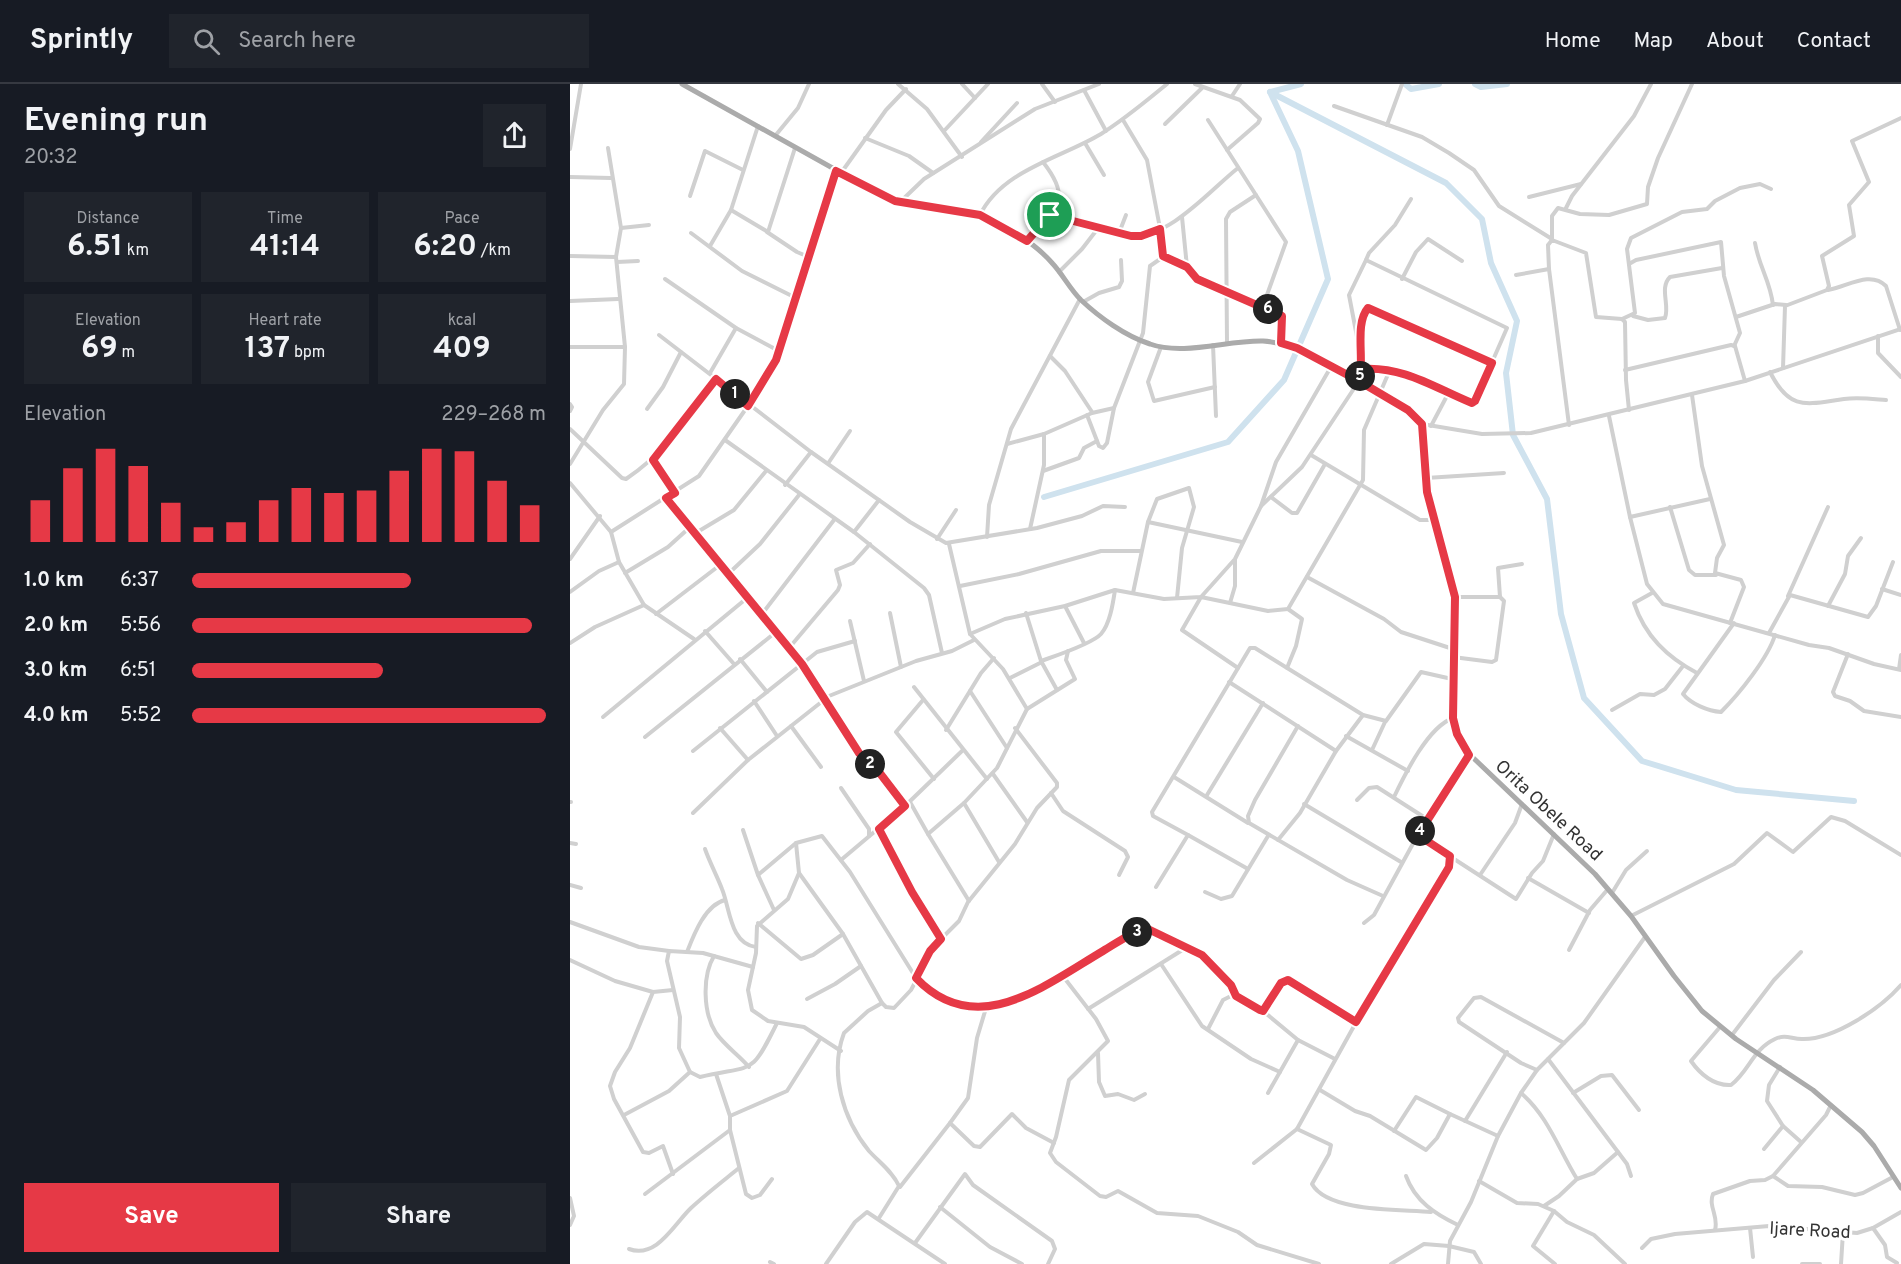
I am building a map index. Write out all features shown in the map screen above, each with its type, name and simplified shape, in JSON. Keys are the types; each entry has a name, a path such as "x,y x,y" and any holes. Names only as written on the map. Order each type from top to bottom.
{"main road":[{"path":"682,84 899,203 980,215 1027,241 1059,272 1082,300 1110,322 1141,340 1161,347 1281,343 1332,365 1413,414 1422,424"},
{"name":"Orita Obele Road","path":"1422,424 1426,478 1434,520 1455,597 1453,718 1457,734 1469,755 1555,834 1610,891 1692,999 1731,1036 1780,1067 1831,1105 1869,1139 1901,1188"}],"street":[{"path":"570,149 581,84"},
{"path":"775,136 798,108 809,84"},
{"path":"898,84 906,89 944,131 962,157"},
{"path":"962,84 975,98"},
{"path":"944,131 988,84"},
{"path":"1042,84 1056,102"},
{"path":"899,203 933,173 962,157 1035,109 1099,84"},
{"path":"980,215 994,193 1043,162 1124,120 1167,84"},
{"path":"1195,84 1232,96 1248,105 1260,122 1227,150"},
{"path":"1232,96 1240,84"},
{"path":"1387,124 1402,84"},
{"path":"1566,208 1634,117 1651,84"},
{"path":"1569,425 1549,269 1548,245 1552,239 1553,214 1558,208 1566,208 1580,214 1610,215 1647,204 1648,187 1658,158 1692,84"},
{"path":"1166,124 1202,88"},
{"path":"611,532 699,476 767,378 779,351 839,172 906,89"},
{"path":"1084,90 1106,130"},
{"path":"976,147 1017,103"},
{"path":"1334,106 1426,140 1474,170 1499,206 1552,239 1586,253 1596,317 1622,319 1633,316 1648,320 1665,318 1667,312 1665,284 1670,276 1722,268"},
{"path":"1827,290 1829,286 1822,256 1854,236 1849,205 1869,182 1852,141 1901,118"},
{"path":"1124,120 1147,160 1163,256"},
{"path":"1208,120 1286,242 1263,306"},
{"path":"710,246 731,210 758,126"},
{"path":"865,138 909,156 933,173"},
{"path":"1085,142 1104,176"},
{"path":"570,464 585,444 603,410 622,389 625,347 618,299 616,257 621,228 611,178 608,148"},
{"path":"767,232 795,148"},
{"path":"690,196 705,151 743,170"},
{"path":"1027,241 1059,201 1060,190 1043,162"},
{"path":"1050,215 1136,236 1160,229 1182,217 1238,168"},
{"path":"570,177 611,178"},
{"path":"1529,197 1582,184"},
{"path":"1633,316 1628,244 1636,234 1682,212 1707,209 1715,201 1740,188 1760,184 1771,189"},
{"path":"1227,343 1226,219 1230,212 1256,195"},
{"path":"1261,506 1311,455 1359,381 1362,369 1360,343 1348,295 1369,253 1395,225 1412,199"},
{"path":"731,210 797,252 809,257"},
{"path":"1119,233 1126,215"},
{"path":"1182,217 1187,267 1191,275 1263,306 1283,318 1281,343"},
{"path":"621,228 649,225"},
{"path":"1059,272 1082,249 1099,227"},
{"path":"691,233 742,271 796,298"},
{"path":"1402,279 1416,252 1428,239 1462,261"},
{"path":"1625,370 1734,346 1740,336 1722,268 1722,244 1719,241 1682,252 1636,260 1629,264"},
{"path":"1755,243 1759,263 1769,281 1773,305"},
{"path":"570,256 616,257"},
{"path":"1163,256 1187,267"},
{"path":"1087,415 1100,447 1106,445 1114,408 1141,340 1148,309 1149,270 1153,263 1163,256"},
{"path":"987,537 987,516 1011,429 1033,384 1082,300 1119,286 1122,281 1121,260"},
{"path":"1362,369 1378,368 1413,375 1473,403 1492,363 1506,325 1402,279 1366,260"},
{"path":"617,262 638,261"},
{"path":"1516,274 1549,269"},
{"path":"665,279 736,328 779,351"},
{"path":"1422,424 1473,433 1513,435 1569,425 1745,381 1900,329 1886,286 1881,281 1865,279 1786,305 1773,305 1736,316"},
{"path":"570,302 618,299"},
{"path":"1783,368 1786,305"},
{"path":"1360,343 1363,314 1368,308 1492,363"},
{"path":"1622,319 1625,322 1625,370 1629,410"},
{"path":"710,373 736,328"},
{"path":"659,335 710,373 748,406 811,452 829,462 879,500 937,539 949,544 1030,529 1082,516 1103,506 1125,507"},
{"path":"1878,336 1878,353 1901,377"},
{"path":"1213,344 1216,416"},
{"path":"1734,346 1745,381"},
{"path":"570,347 625,347"},
{"path":"1161,347 1148,382 1154,401 1215,387"},
{"path":"647,409 663,387 681,352"},
{"path":"1050,356 1065,370 1092,412"},
{"path":"1238,668 1182,630 1201,597 1235,559 1261,506 1276,462 1332,365"},
{"path":"1288,609 1361,483 1365,470 1364,430 1389,372"},
{"path":"1770,372 1782,393 1798,401 1818,404 1846,398 1886,400"},
{"path":"570,429 624,479 653,460 716,379"},
{"path":"1431,426 1449,392"},
{"path":"1692,395 1699,451 1724,545 1717,558 1716,575"},
{"path":"570,404 572,408 570,411"},
{"path":"1006,444 1044,434 1092,412 1114,408"},
{"path":"1609,416 1645,579 1652,593 1668,606 1900,670 1901,655"},
{"path":"829,462 850,431"},
{"path":"1030,529 1043,471 1044,434"},
{"path":"725,440 784,485 854,532 927,591 942,653"},
{"path":"1043,471 1079,458 1084,448 1097,441"},
{"path":"784,485 811,452"},
{"path":"1311,455 1420,520 1434,520"},
{"path":"653,460 675,493"},
{"path":"1271,497 1292,513 1297,513 1325,464"},
{"path":"694,534 734,510 766,471"},
{"path":"1426,478 1504,473"},
{"path":"570,483 600,516 611,532 619,562 644,605 694,639"},
{"path":"1133,593 1148,522 1157,499 1187,488 1192,491 1194,507 1186,532 1177,598"},
{"path":"727,575 760,544 799,495"},
{"path":"666,498 802,664 859,753 879,772 905,806"},
{"path":"1630,517 1710,499"},
{"path":"854,532 879,500"},
{"path":"1670,507 1689,570 1709,577 1716,575 1741,580 1743,584 1732,623 1683,696 1700,706 1721,712 1767,656 1775,634"},
{"path":"1769,633 1780,618 1828,507"},
{"path":"937,539 956,510"},
{"path":"570,559 600,516"},
{"path":"762,615 834,519"},
{"path":"1148,522 1186,532 1242,542"},
{"path":"625,573 668,547 689,528"},
{"path":"1828,606 1845,574 1848,556 1861,538"},
{"path":"789,648 838,590 840,585 836,570 852,563 870,544"},
{"path":"949,544 970,634 1010,678 1028,708"},
{"path":"960,586 1019,574 1101,552 1141,550"},
{"path":"1230,603 1235,586 1235,559"},
{"path":"570,592 599,572 619,562"},
{"path":"1788,596 1869,617 1876,606 1893,562"},
{"path":"1454,657 1492,662 1496,660 1504,602 1500,597 1499,567 1522,564"},
{"path":"656,614 720,566"},
{"path":"1307,577 1384,619 1401,632 1454,649"},
{"path":"1881,589 1901,596"},
{"path":"970,634 1026,613 1065,606 1115,590 1156,598 1201,597 1268,611 1288,609 1302,619 1296,646 1287,668"},
{"path":"1010,678 1102,632 1115,590"},
{"path":"1652,593 1636,600 1634,604 1651,637 1662,650 1683,666 1697,673"},
{"path":"1455,597 1500,597"},
{"path":"603,717 657,674 694,639 747,598"},
{"path":"570,643 595,627 644,605"},
{"path":"1065,606 1084,643"},
{"path":"890,613 900,667"},
{"path":"1026,613 1042,662 1057,690"},
{"path":"850,621 864,681"},
{"path":"705,631 734,664"},
{"path":"645,737 740,659 776,633"},
{"path":"693,813 748,760 836,692 974,640"},
{"path":"693,751 823,649 855,641"},
{"path":"1248,869 1152,814 1229,682 1253,648 1363,715 1378,721 1386,721"},
{"path":"927,834 964,803 993,774 1015,728 1028,708 1076,677 1066,660 1068,651"},
{"path":"1848,654 1833,692 1834,696 1850,701 1864,711 1901,717"},
{"path":"946,730 994,658"},
{"path":"740,659 767,692"},
{"path":"1612,710 1640,694 1654,694 1665,689 1683,666"},
{"path":"1372,750 1386,721 1421,672 1452,679"},
{"path":"1229,682 1335,751"},
{"path":"914,687 987,779"},
{"path":"970,692 1007,748"},
{"path":"923,700 896,732 934,779"},
{"path":"754,701 777,736"},
{"path":"1207,795 1263,703"},
{"path":"1278,840 1304,804 1335,751 1363,715"},
{"path":"1394,797 1407,771 1436,730 1453,718"},
{"path":"791,726 821,767"},
{"path":"1249,823 1248,816 1255,800 1298,726"},
{"path":"720,728 748,760"},
{"path":"799,873 843,934 882,1003 886,1007 897,1006 911,990 930,951 962,917 969,901 1015,844 1027,822 1057,787 1057,783 1015,728"},
{"path":"1346,736 1407,771"},
{"path":"841,860 910,802 963,750"},
{"path":"1364,923 1374,915 1401,862 1469,755"},
{"path":"993,774 1027,822"},
{"path":"1173,777 1207,795 1268,836 1347,880 1383,896"},
{"path":"1357,800 1372,786 1394,797 1427,819"},
{"path":"841,788 869,829 874,832"},
{"path":"1051,793 1064,811 1125,851 1128,857 1119,875"},
{"path":"910,802 969,901"},
{"path":"964,803 999,862"},
{"path":"1304,804 1401,862"},
{"path":"1480,875 1516,821 1522,804"},
{"path":"1631,916 1734,864 1767,833 1793,852 1831,817 1845,821 1901,855"},
{"path":"869,829 869,837"},
{"path":"879,829 907,883 941,939"},
{"path":"743,830 758,875 774,910"},
{"path":"1418,835 1516,899 1528,878 1543,861 1555,834"},
{"path":"758,875 796,843 820,835 841,860 916,978 948,1003 965,1008 986,1008 1016,1000 1144,929 1154,930 1185,949 1206,958 1231,985 1236,996"},
{"path":"1156,887 1188,835"},
{"path":"1205,891 1221,898 1229,898 1268,836"},
{"path":"570,843 576,844"},
{"path":"796,843 799,873 791,895 758,923 755,930 756,947 748,990 750,1005 755,1014 777,1023 800,1026 841,1051"},
{"path":"705,849 737,934 746,944 756,947"},
{"path":"1569,950 1588,913 1610,891 1626,870 1647,851"},
{"path":"1254,1163 1297,1129 1356,1022 1446,872 1450,856"},
{"path":"1528,878 1588,913"},
{"path":"570,885 581,888"},
{"path":"687,952 706,914 719,902 725,900"},
{"path":"570,922 639,947 714,956 753,967"},
{"path":"758,923 801,959 813,955 843,934"},
{"path":"1448,1264 1449,1246 1498,1136 1521,1093 1537,1070 1594,1011 1645,937"},
{"path":"1088,1009 1185,949"},
{"path":"669,951 667,961 680,1017 679,1048 690,1071 700,1077 749,1067 757,1061 777,1023"},
{"path":"1731,1036 1774,980 1801,952"},
{"path":"714,956 706,983 710,1019 717,1034 749,1067"},
{"path":"570,960 615,981 652,992 673,990"},
{"path":"1161,964 1200,1023 1251,1059 1280,1072"},
{"path":"807,999 835,984 861,966"},
{"path":"1062,975 1108,1038 1107,1044 1069,1080 1050,1155 1100,1196 1106,1197 1118,1191 1157,1213 1198,1216 1238,1232 1257,1245 1319,1264"},
{"path":"1263,1011 1281,983 1288,980 1356,1022"},
{"path":"1720,1027 1691,1059 1705,1076 1718,1084 1731,1084 1756,1052 1784,1036 1802,1039 1861,1020 1901,985"},
{"path":"652,992 630,1048 611,1082 614,1099 644,1153 663,1146 673,1173"},
{"path":"1208,1029 1223,1000 1230,995 1236,996 1263,1011 1298,1040 1335,1059"},
{"path":"1537,1070 1458,1021 1476,997 1481,997 1564,1043"},
{"path":"882,1003 868,1011 846,1030 842,1038 838,1082 843,1106 867,1148 893,1176 899,1188"},
{"path":"879,1218 899,1188 968,1098 977,1038 986,1008"},
{"path":"730,1116 787,1090 820,1038"},
{"path":"1268,1093 1298,1040"},
{"path":"1465,1121 1507,1052"},
{"path":"1098,1053 1097,1072 1105,1096 1118,1094 1134,1100 1145,1094"},
{"path":"1548,1059 1629,1166 1631,1176"},
{"path":"1780,1067 1769,1085 1767,1101 1783,1126 1801,1142"},
{"path":"624,1115 669,1091 690,1071"},
{"path":"716,1074 730,1116 730,1130 748,1196 760,1195 772,1179"},
{"path":"1573,1093 1601,1076 1612,1075 1639,1110"},
{"path":"1320,1090 1427,1150 1450,1114"},
{"path":"1521,1093 1544,1120 1561,1146 1577,1179"},
{"path":"1394,1131 1416,1097 1498,1136"},
{"path":"1715,1230 1717,1220 1711,1204 1713,1194 1750,1180 1765,1180 1773,1176 1826,1115 1831,1105"},
{"path":"950,1123 974,1146 980,1147 1012,1114 1026,1128 1054,1143"},
{"path":"1764,1149 1783,1126"},
{"path":"1297,1129 1331,1145 1329,1154 1312,1184 1331,1200 1374,1211 1399,1212 1407,1209 1431,1212 1458,1225"},
{"path":"645,1194 730,1130"},
{"path":"1544,1206 1577,1179 1594,1173 1618,1152"},
{"path":"629,1249 640,1253 648,1250 673,1231 691,1208 739,1168"},
{"path":"915,1243 962,1176 969,1175 975,1186 1052,1241 1055,1249 1048,1264"},
{"path":"1406,1176 1411,1187 1431,1212"},
{"path":"1773,1176 1788,1186 1822,1187 1855,1195 1894,1176"},
{"path":"1479,1181 1516,1203 1544,1206 1554,1211 1568,1222 1594,1235 1625,1264"},
{"path":"570,1198 574,1216 570,1225"},
{"path":"940,1208 990,1247 1022,1264"},
{"path":"1554,1211 1533,1246 1535,1251 1555,1264"},
{"path":"826,1264 855,1222 864,1213 872,1212 945,1264"},
{"name":"Ijare Road","path":"1642,1248 1653,1239 1715,1230 1784,1226 1857,1233 1873,1228 1901,1212"},
{"path":"1750,1228 1753,1257"},
{"path":"1873,1228 1885,1245 1887,1257 1897,1263"},
{"path":"1841,1264 1843,1232"},
{"path":"1391,1264 1424,1244 1449,1246 1475,1253 1481,1264"},
{"path":"1802,1264 1820,1264"}],"waterway":[{"path":"1044,497 1228,442 1284,380 1328,279 1298,151 1270,92 1301,84"},
{"path":"1405,84 1411,89 1439,84"},
{"path":"1475,84 1481,87 1507,84"},
{"path":"1270,92 1446,183 1482,219 1491,263 1517,321 1506,373 1513,435 1547,499 1561,614 1584,698 1642,761 1736,790 1854,801"}],"route":[{"path":"1050,215 1027,241 980,215 909,206 878,194 836,171 772,369 748,406 716,379 688,418 653,460 675,493 666,498 802,664 859,753 879,772 905,806 879,829 912,892 941,939 930,951 916,978 935,996 948,1003 979,1009 1016,1000 1124,939 1148,929 1202,955 1231,985 1236,996 1260,1010 1263,1011 1281,983 1288,980 1356,1022 1387,975 1449,867 1450,856 1418,835 1469,755 1457,734 1452,712 1455,597 1427,492 1422,424 1408,410 1359,381 1362,369 1360,343 1363,314 1368,308 1492,363 1473,403 1458,398 1430,381 1399,372 1389,372 1378,368 1362,369 1359,381 1332,365 1281,343 1284,320 1282,316 1197,279 1189,273 1187,267 1163,256 1160,229 1141,236 1131,236 1050,215"}]}
